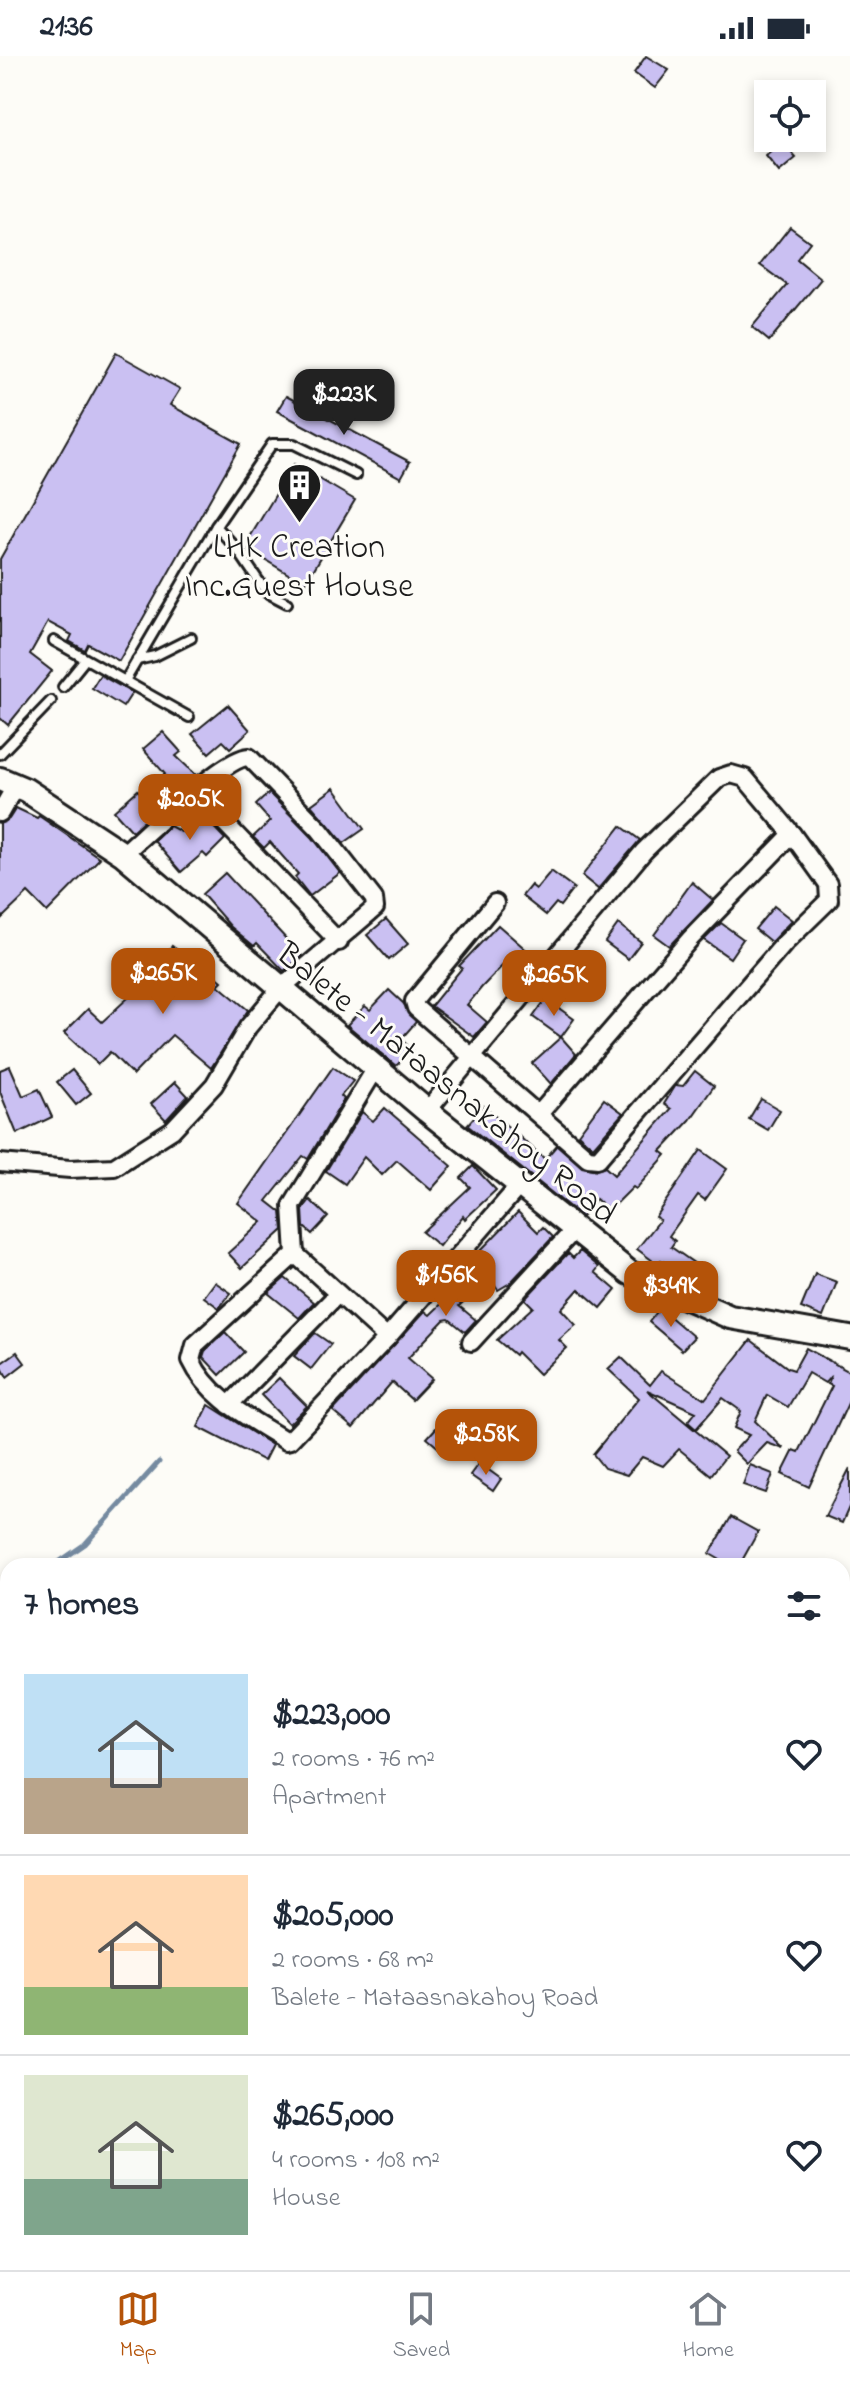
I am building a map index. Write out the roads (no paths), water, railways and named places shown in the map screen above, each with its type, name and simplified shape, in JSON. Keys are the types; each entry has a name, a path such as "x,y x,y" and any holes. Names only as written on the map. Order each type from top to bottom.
{"main road":[{"name":"Balete - Mataasnakahoy Road","path":"8,782 123,854 427,1111 630,1273 730,1317 850,1338"}],"street":[{"path":"0,1163 70,1169 114,1167 172,1130 214,1085 248,1027 280,989 339,942 375,908 374,899 320,830 249,757 236,760 123,854"},
{"path":"427,1111 470,1057 644,851 719,778 731,774 745,778 792,834 828,884 829,900 785,943 598,1159 588,1158 470,1057 416,1008 414,1001 495,903"},
{"path":"0,813 8,782"},
{"path":"195,792 339,942"},
{"path":"539,1114 691,938 792,834"},
{"path":"376,1068 292,1206 295,1254 387,1338"},
{"path":"295,1254 195,1345 191,1360 200,1379 229,1405 288,1441 387,1338 519,1186"},
{"path":"471,1342 574,1230"},
{"path":"229,1405 338,1294"}],"lane":[{"path":"125,681 216,526 272,444 294,444 356,475"},
{"path":"216,526 237,549 266,592 287,603"},
{"path":"137,660 155,656 191,638"},
{"path":"54,641 84,661 189,717"},
{"path":"63,687 84,661"},
{"path":"0,754 51,701"}],"waterway":[{"path":"65,1558 85,1544 159,1462"}],"place":[{"name":"LHK Creation Inc.Guest House","path":"299,524"}]}
